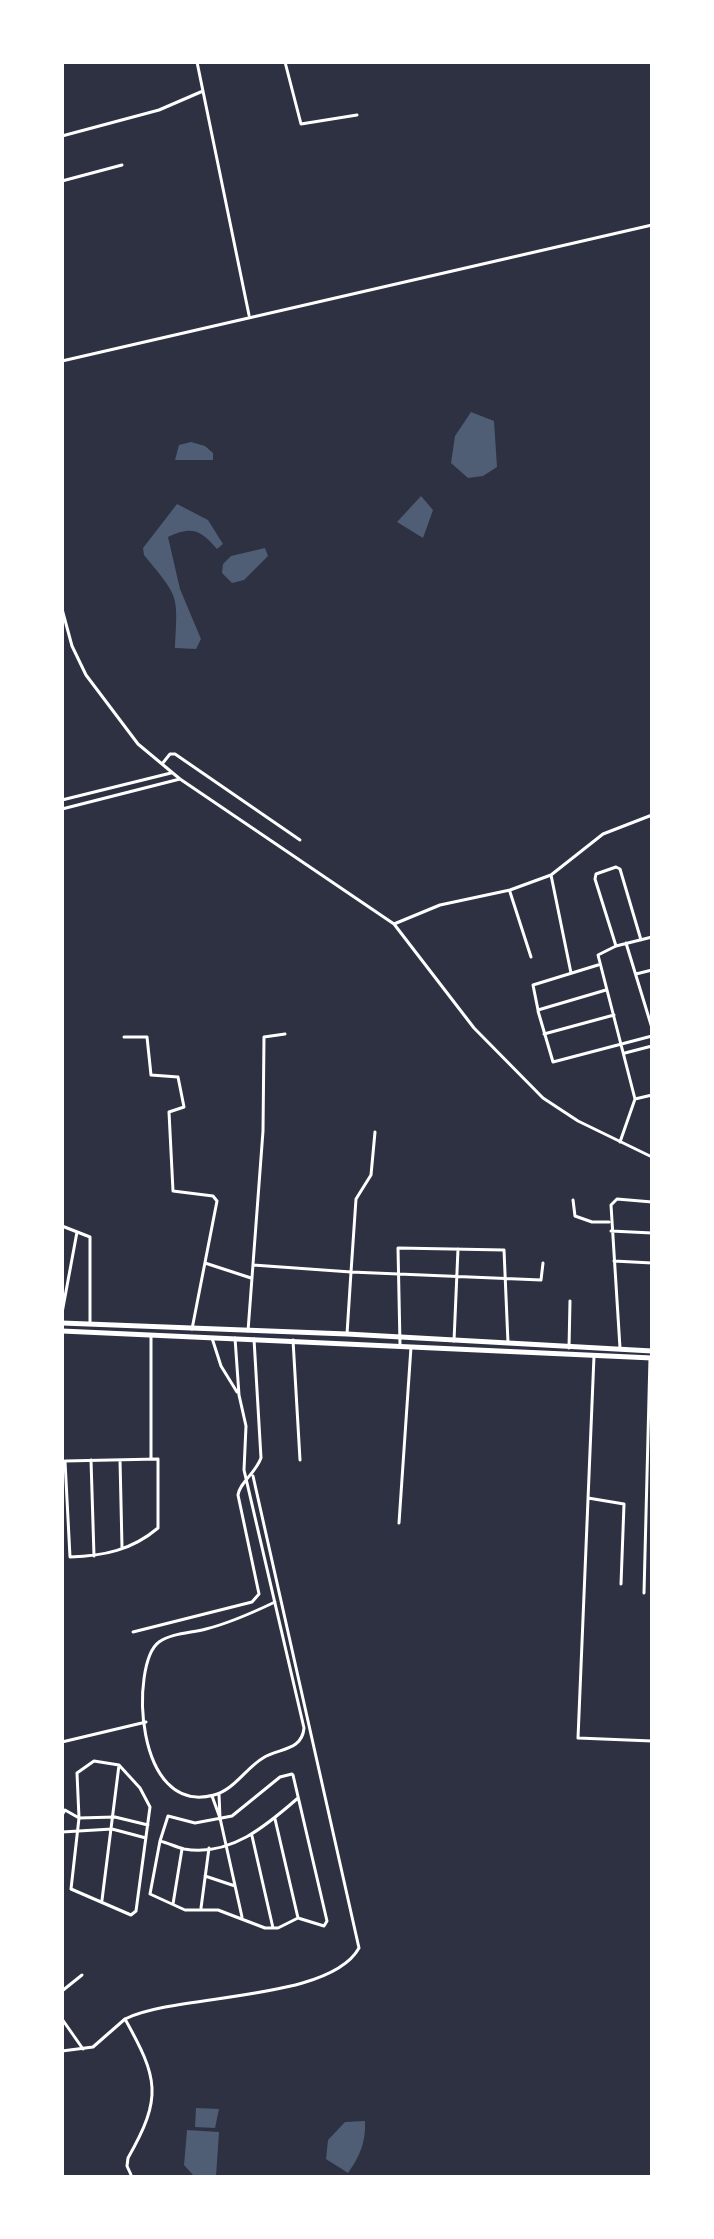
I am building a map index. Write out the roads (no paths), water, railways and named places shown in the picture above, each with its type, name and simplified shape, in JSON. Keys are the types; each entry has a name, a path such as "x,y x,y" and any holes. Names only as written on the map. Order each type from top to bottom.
{"highway":[{"path":"62,1323 347,1334 400,1342 411,1347 651,1356"},
{"path":"62,1331 254,1339 508,1343 651,1356"}],"street":[{"path":"197,62 249,315"},
{"path":"285,62 301,124 357,115"},
{"path":"62,136 159,110 203,91"},
{"path":"62,181 122,165"},
{"path":"62,361 249,315 652,225"},
{"path":"62,609 72,646 86,675 122,727 180,779 394,924 474,1028 521,1079 570,1116 652,1157"},
{"path":"162,764 170,754 175,754 300,840"},
{"path":"62,800 171,772"},
{"path":"62,809 180,779"},
{"path":"394,924 440,905 510,890 551,875 603,834 652,815"},
{"path":"616,946 595,878 616,867 620,869 641,940"},
{"path":"551,875 571,973"},
{"path":"510,890 531,957"},
{"path":"620,1142 635,1099 599,965 600,953 652,937"},
{"path":"626,943 652,1028"},
{"path":"599,965 533,985 554,1062 652,1036"},
{"path":"636,974 652,970"},
{"path":"538,1010 606,990"},
{"path":"645,1005 652,1003"},
{"path":"544,1034 614,1015"},
{"path":"248,1331 263,1131 264,1037 285,1034"},
{"path":"124,1037 147,1037 151,1075 177,1076 184,1107 169,1112 172,1189 177,1194 213,1196 217,1201 192,1329"},
{"path":"624,1054 652,1046"},
{"path":"635,1099 652,1095"},
{"path":"347,1334 356,1199 371,1175 375,1132"},
{"path":"620,1351 609,1222 611,1205 615,1199 652,1202"},
{"path":"573,1200 575,1216 592,1222 609,1222"},
{"path":"62,1226 90,1237 90,1325"},
{"path":"611,1231 652,1233"},
{"path":"62,1313 77,1232"},
{"path":"400,1342 398,1248 504,1250 508,1343"},
{"path":"454,1341 458,1249"},
{"path":"614,1261 652,1263"},
{"path":"204,1263 251,1278"},
{"path":"253,1265 398,1276 541,1280 543,1263"},
{"path":"569,1348 570,1301"},
{"path":"151,1334 151,1459"},
{"path":"212,1337 221,1366 239,1395"},
{"path":"235,1338 239,1395 246,1426 247,1481 275,1602 303,1735 297,1744 264,1757 219,1794 182,1794 164,1781 151,1762 146,1722 145,1669 155,1645 168,1637 238,1619 275,1602"},
{"path":"62,2051 93,2047 125,2019 147,2011 242,1996 323,1975 350,1961 359,1948 253,1476 261,1447 254,1339"},
{"path":"293,1339 300,1460"},
{"path":"399,1523 411,1347"},
{"path":"594,1356 578,1738 652,1741"},
{"path":"644,1593 651,1356"},
{"path":"158,1459 158,1528 137,1546 122,1547 94,1556 70,1557 65,1461 120,1460 158,1459"},
{"path":"91,1460 94,1556"},
{"path":"120,1460 122,1547"},
{"path":"133,1632 256,1599 260,1588 238,1495 239,1487 253,1476"},
{"path":"588,1498 624,1504 621,1584"},
{"path":"62,1742 146,1722"},
{"path":"94,1761 119,1765 140,1788 150,1807 136,1911 131,1915 71,1889 79,1818 79,1769 94,1761"},
{"path":"102,1901 115,1817 119,1765"},
{"path":"290,1774 298,1798 327,1921 321,1927 298,1918 273,1928 218,1910 173,1906 150,1894 168,1816 195,1823 238,1812 280,1777 290,1774"},
{"path":"219,1794 220,1818"},
{"path":"212,1796 227,1845 242,1917"},
{"path":"160,1841 182,1849 227,1845 252,1836 298,1798"},
{"path":"62,1815 65,1810 79,1818 115,1817 148,1825"},
{"path":"275,1819 298,1918"},
{"path":"62,1832 112,1829 146,1838"},
{"path":"252,1836 273,1928"},
{"path":"201,1910 209,1848"},
{"path":"173,1906 182,1849"},
{"path":"205,1876 235,1886"},
{"path":"62,1991 82,1975"},
{"path":"62,2019 83,2049"},
{"path":"125,2019 151,2070 153,2089 139,2139 128,2158 127,2166 132,2177"}],"water":[{"path":"471,412 494,421 497,467 483,476 468,478 451,463 455,436"},
{"path":"191,442 205,446 213,453 213,460 175,460 179,445"},
{"path":"421,496 433,510 423,538 397,522"},
{"path":"177,504 208,520 223,544 217,549 195,531 183,531 168,537 180,589 201,639 196,649 175,648 174,597 144,555 143,548"},
{"path":"265,548 268,556 244,580 232,583 222,573 223,564 231,556"},
{"path":"196,2108 219,2109 215,2128 195,2127"},
{"path":"365,2121 361,2148 348,2173 326,2159 328,2140 345,2122"},
{"path":"187,2130 219,2132 216,2177 193,2175 184,2165"}]}
